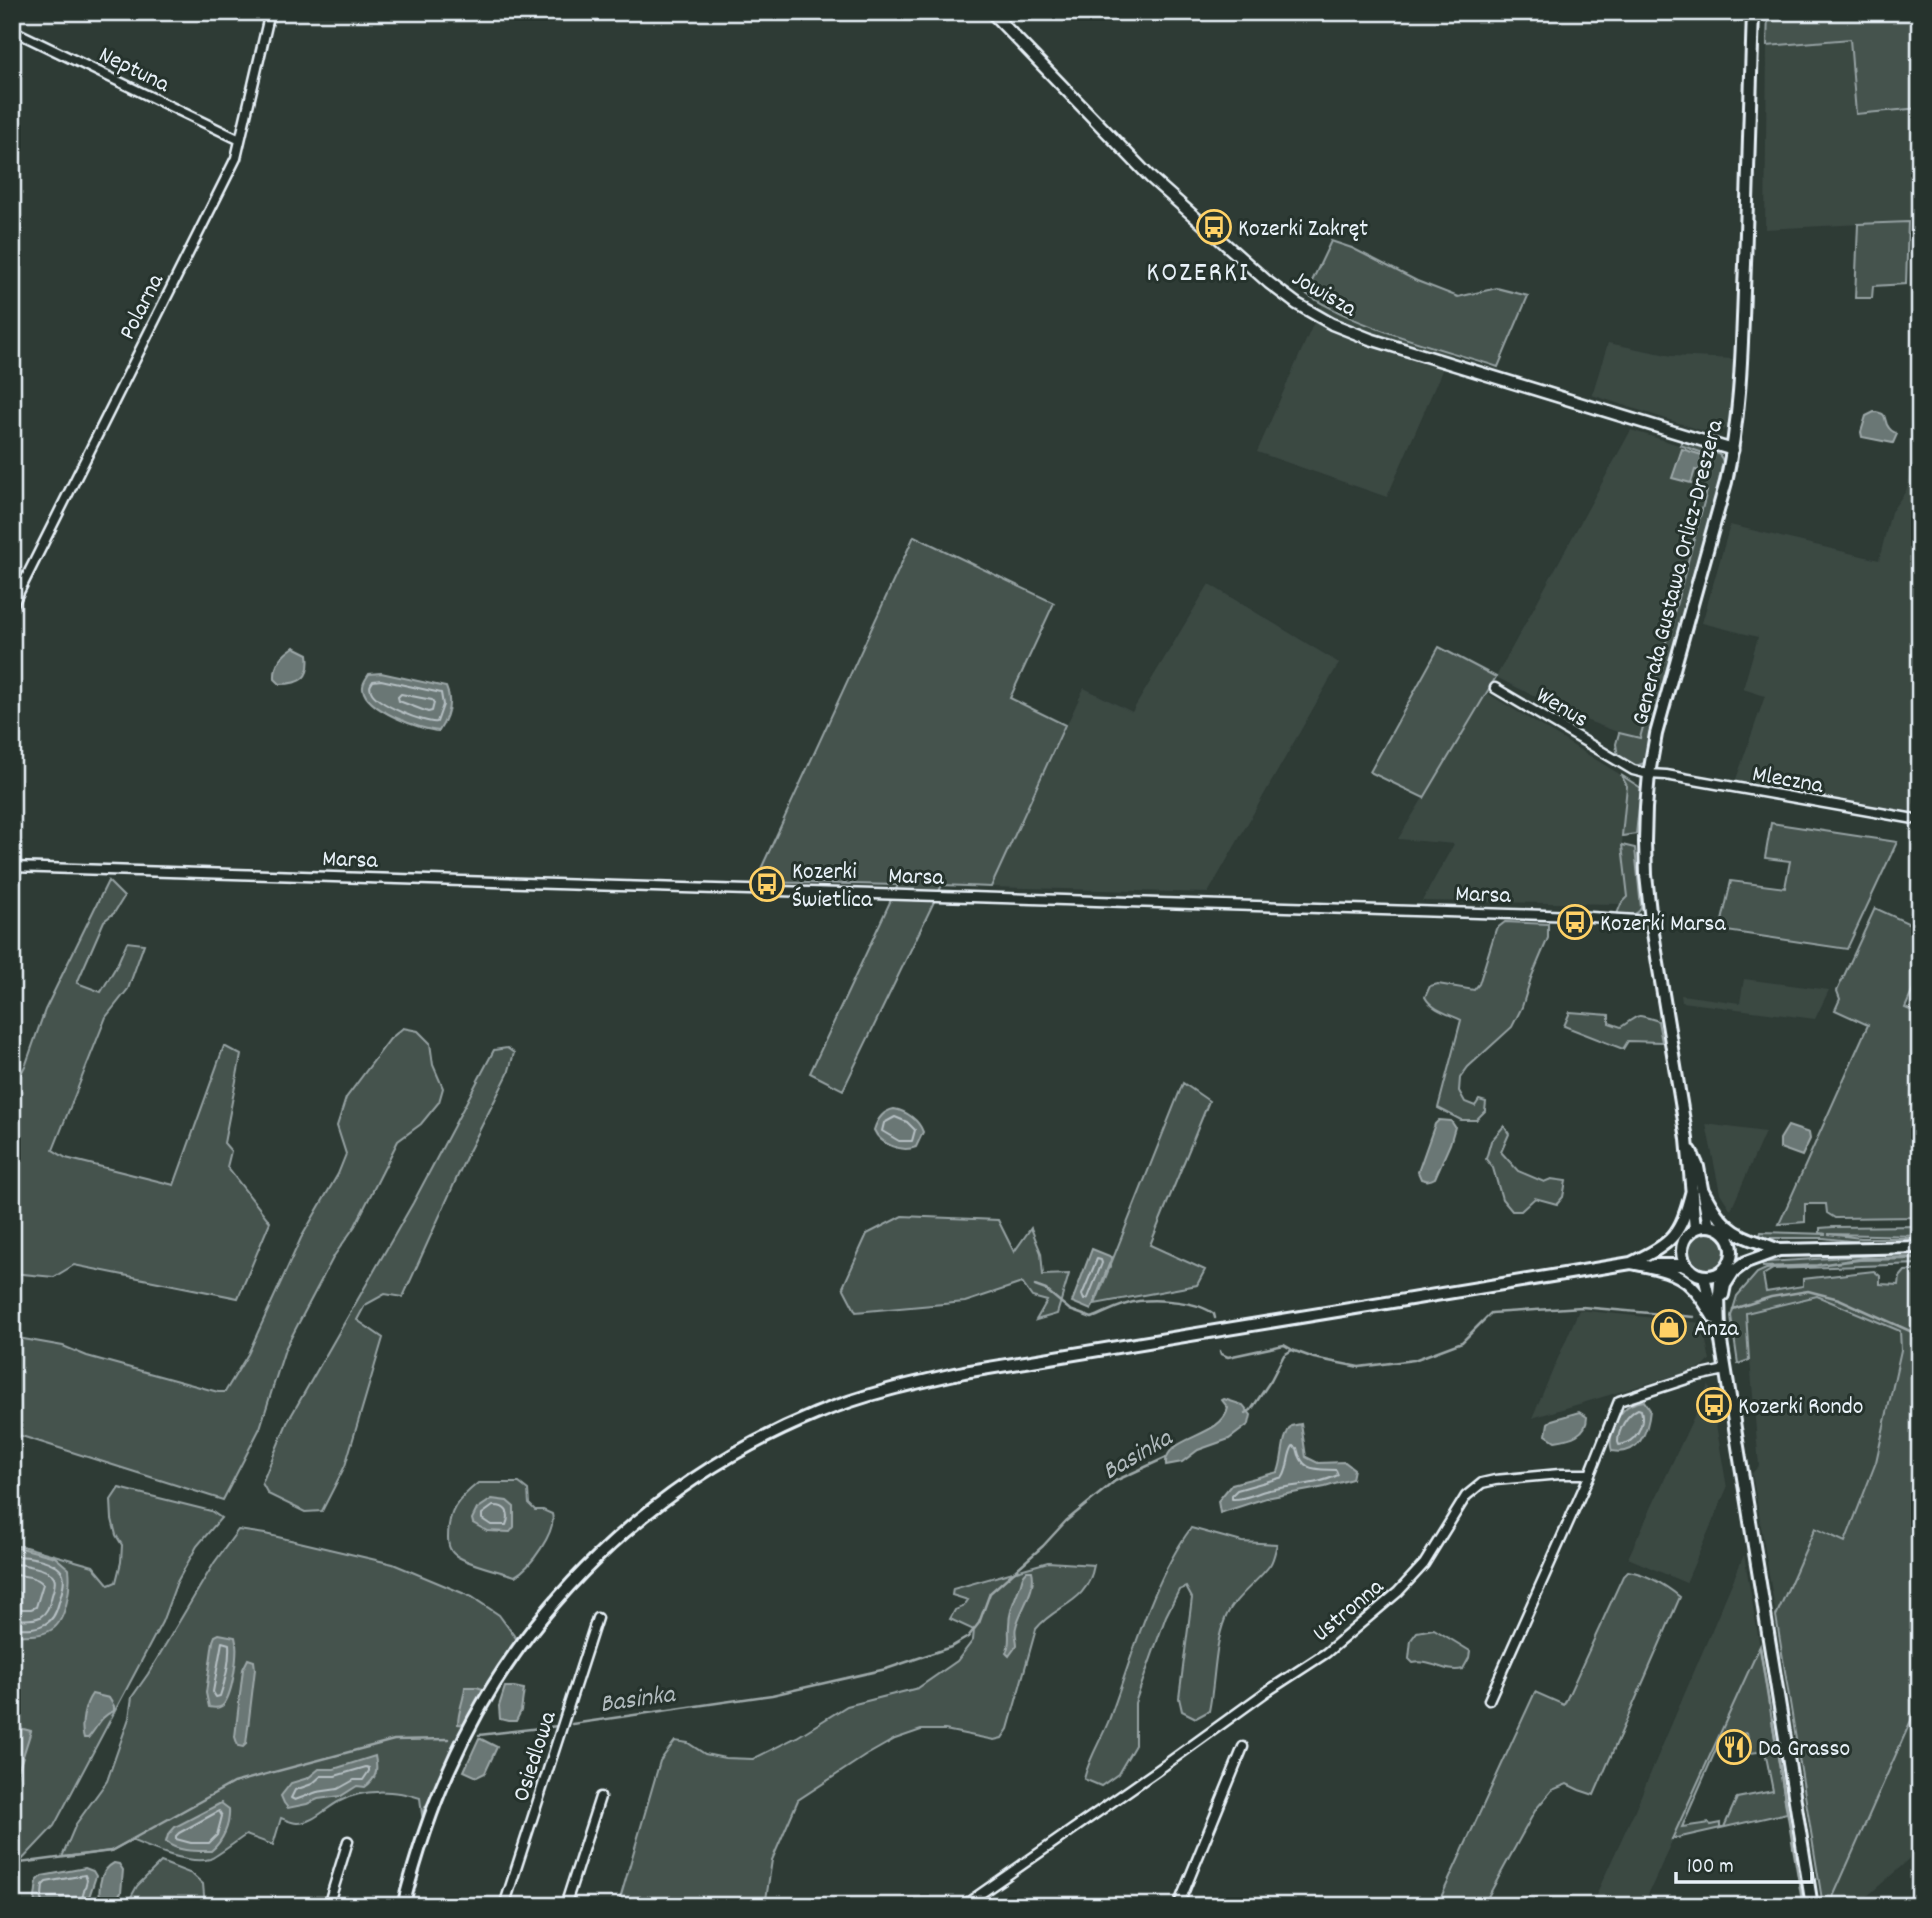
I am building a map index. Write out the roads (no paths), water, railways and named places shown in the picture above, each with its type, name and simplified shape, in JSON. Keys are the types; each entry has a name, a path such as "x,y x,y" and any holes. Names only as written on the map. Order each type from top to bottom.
{"main road":[{"name":"Generała Gustawa Orlicz-Dreszera","path":"1695,1229 1698,1167 1687,1139 1651,920 1645,842 1649,774 1665,700 1733,450 1742,353 1753,12"},
{"name":"Generała Gustawa Orlicz-Dreszera","path":"1697,1190 1711,1226"},
{"path":"1638,1262 1661,1247 1678,1231 1697,1190 1720,1218 1737,1233 1779,1250"},
{"path":"1690,1269 1683,1257 1683,1244 1695,1229 1711,1226 1729,1240 1751,1246 1766,1244"},
{"path":"1717,1318 1719,1294 1732,1252 1729,1240"},
{"path":"402,1906 429,1817 449,1768 489,1692 539,1621 591,1563 645,1514 710,1468 765,1437 844,1403 897,1387 964,1372 1638,1262 1673,1251 1683,1244"},
{"path":"1717,1318 1725,1285 1734,1271 1746,1262 1779,1250 1920,1247"},
{"path":"1638,1262 1682,1265 1696,1274 1713,1276 1734,1258 1765,1256"},
{"path":"1638,1262 1664,1270 1689,1283 1717,1318"},
{"path":"1703,1276 1720,1335 1812,1906"}],"street":[{"name":"Polarna","path":"12,606 236,158 270,12"},
{"name":"Jowisza","path":"990,12 1151,178 1269,283 1297,304 1332,324 1370,339 1733,450"},
{"name":"Neptuna","path":"12,30 240,140"},
{"name":"Wenus","path":"1495,688 1633,770 1649,774"},
{"name":"Mleczna","path":"1649,774 1920,820"},
{"name":"Marsa","path":"12,867 1059,898 1651,920"},
{"path":"1489,1700 1590,1474 1619,1401 1693,1377 1725,1370"},
{"name":"Ustronna","path":"963,1906 1266,1692 1326,1653 1398,1592 1416,1573 1466,1496 1482,1483 1547,1475 1590,1474"},
{"name":"Osiedlowa","path":"504,1906 597,1618"},
{"path":"1178,1906 1243,1747"},
{"path":"565,1906 600,1797"},
{"path":"328,1906 348,1841"}],"water":[{"path":"1874,412 1884,415 1889,428 1897,434 1893,443 1862,437 1866,416"},
{"path":"1682,449 1705,456 1700,471 1695,470 1691,483 1672,478"},
{"path":"294,647 308,654 308,669 299,681 280,684 275,679 277,664"},
{"path":"381,673 446,687 448,709 439,731 395,718 366,697 363,685 369,674"},
{"path":"894,1109 911,1117 921,1128 923,1132 916,1147 904,1149 892,1146 874,1130 881,1116"},
{"path":"1439,1120 1451,1121 1455,1127 1435,1178 1423,1180 1418,1172 1435,1124"},
{"path":"1788,1126 1809,1133 1810,1139 1802,1156 1780,1148 1780,1139"},
{"path":"1092,1249 1112,1257 1091,1310 1072,1302"},
{"path":"1222,1400 1243,1405 1251,1415 1249,1424 1229,1439 1198,1450 1182,1462 1166,1465 1168,1455 1174,1448 1205,1432 1223,1418 1228,1408"},
{"path":"1644,1401 1650,1410 1640,1441 1629,1450 1612,1451 1612,1433 1620,1415 1629,1406"},
{"path":"1579,1412 1587,1417 1584,1428 1577,1435 1555,1441 1546,1435 1548,1423 1552,1420"},
{"path":"1301,1424 1306,1457 1318,1463 1345,1462 1354,1469 1352,1479 1266,1498 1220,1513 1218,1501 1232,1484 1278,1472 1288,1431 1291,1426"},
{"path":"492,1499 507,1501 514,1507 514,1527 510,1532 487,1531 473,1523 477,1509"},
{"path":"21,1548 55,1557 69,1569 68,1593 61,1619 51,1630 42,1634 12,1635 12,1549"},
{"path":"1027,1571 1032,1571 1032,1585 1016,1627 1017,1645 1009,1656 1006,1653 1010,1615"},
{"path":"219,1634 235,1637 236,1652 227,1698 222,1706 215,1708 209,1707 206,1693 213,1641"},
{"path":"248,1659 254,1661 255,1669 246,1744 243,1747 238,1746 235,1737 243,1669"},
{"path":"465,1687 488,1691 468,1725 458,1724"},
{"path":"505,1687 524,1689 521,1711 516,1721 500,1719 499,1706"},
{"path":"92,1694 109,1698 114,1711 102,1719 88,1738 84,1738 83,1716"},
{"path":"12,1726 31,1731 12,1791"},
{"path":"479,1738 497,1747 485,1773 477,1777 464,1771"},
{"path":"375,1756 376,1773 365,1787 357,1786 341,1796 318,1799 288,1808 284,1803 281,1796 291,1783 308,1778 319,1769 334,1769"},
{"path":"221,1803 229,1809 227,1827 211,1851 182,1849 166,1842 175,1827"},
{"path":"114,1863 119,1864 123,1870 121,1893 107,1901 100,1899 100,1883 106,1870"},
{"path":"85,1868 93,1871 96,1876 86,1906 34,1906 37,1881 42,1876"}],"waterway":[{"path":"1035,1286 1046,1290 1070,1310 1092,1318 1127,1304 1157,1300 1198,1306 1214,1314 1215,1318"},
{"name":"Basinka","path":"1733,1309 1771,1297 1808,1291 1839,1299 1910,1331 1920,1339"},
{"name":"Basinka","path":"1246,1413 1251,1410 1271,1380 1284,1355 1292,1350 1314,1358 1359,1367 1414,1360 1462,1342 1491,1313 1582,1307 1694,1317"},
{"path":"1220,1351 1228,1357 1284,1345 1291,1349"},
{"name":"Basinka","path":"572,1724 772,1695 886,1669 951,1647 968,1637 979,1623 990,1593 1043,1546 1066,1521 1115,1481 1167,1457"},
{"path":"1760,1648 1769,1704"},
{"path":"1772,1719 1803,1906"},
{"path":"479,1735 558,1726"},
{"name":"Basinka","path":"12,1864 111,1851 233,1783 394,1740 449,1739"}],"place":[{"name":"Kozerki Zakręt","path":"1214,227"},
{"name":"Kozerki Świetlica","path":"767,884"},
{"name":"Kozerki Marsa","path":"1575,922"},
{"name":"Anza","path":"1669,1327"},
{"name":"Kozerki Rondo","path":"1714,1405"},
{"name":"Da Grasso","path":"1734,1747"}],"district":[{"name":"KOZERKI","path":"1198,270"}]}
